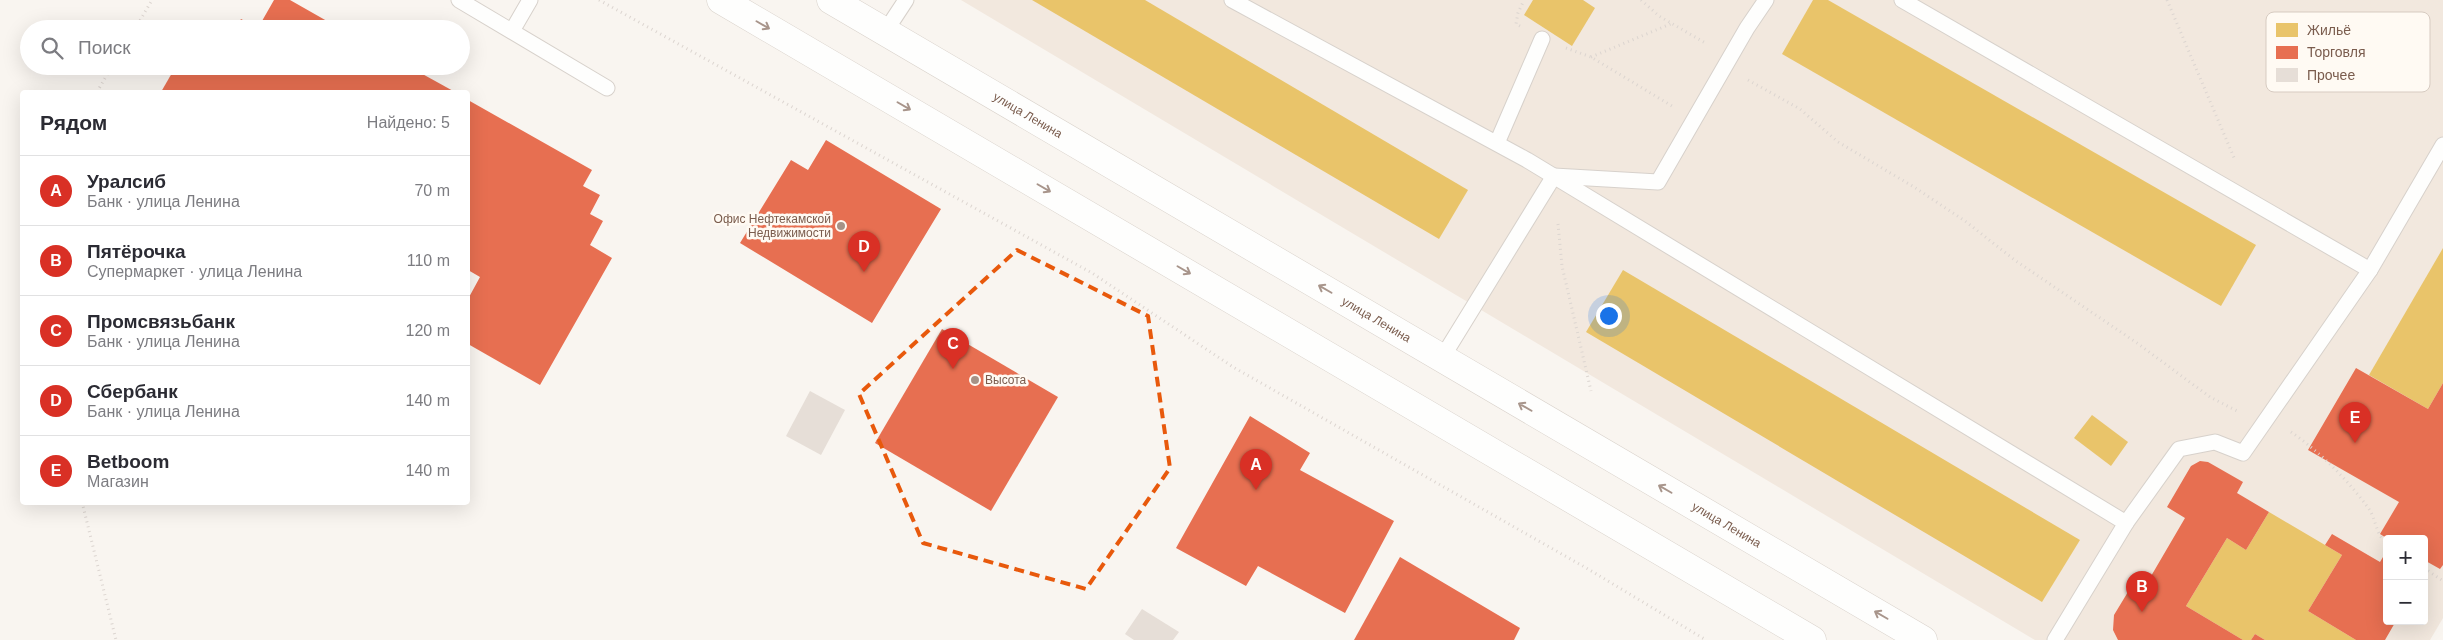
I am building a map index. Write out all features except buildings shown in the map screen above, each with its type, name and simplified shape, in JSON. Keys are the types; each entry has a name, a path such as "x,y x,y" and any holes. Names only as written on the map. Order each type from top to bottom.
{"main road":[{"path":"721,0 1812,640"},
{"name":"улица Ленина","path":"831,0 1923,640"}],"lane":[{"path":"459,0 607,88"},
{"path":"512,31 530,0"},
{"path":"885,32 906,0"},
{"path":"1232,0 1497,143 1554,176 2126,523"},
{"path":"1554,176 1658,182 1766,0"},
{"path":"1902,0 2370,270"},
{"path":"1497,143 1542,39"},
{"path":"2055,640 2126,523 2179,449 2215,442 2243,453 2370,270 2443,145"},
{"path":"1442,358 1554,176"}],"path":[{"path":"140,20 152,0"},
{"path":"599,0 1092,273 1232,367 1579,564 1706,640"},
{"path":"1641,0 1659,16 1704,42 1728,62 1737,76 1758,84 1800,109 1838,142 1914,187 1965,221 2016,260 2137,343 2210,397 2234,410 2266,419 2300,438 2323,458 2352,488 2370,511 2383,541"},
{"path":"2167,0 2254,204"},
{"path":"1673,23 1591,57 1694,119"},
{"path":"97,90 106,75"},
{"path":"1554,176 1562,266 1591,391"},
{"path":"83,505 116,640"},
{"path":"2428,571 2443,581"}],"highlighted area":[{"path":"1017,250 1148,316 1170,468 1086,589 923,543 859,394"}],"shaded area":[{"path":"961,0 2443,0 2443,618 2430,640 2035,640"}],"place":[{"name":"Офис Нефтекамской Недвижимости","path":"841,226"},
{"name":"Сбербанк","path":"864,272"},
{"name":"Промсвязьбанк","path":"953,369"},
{"name":"Высота","path":"975,380"},
{"name":"Betboom","path":"2355,443"},
{"name":"Уралсиб","path":"1256,490"},
{"name":"Пятёрочка","path":"2142,612"}]}
